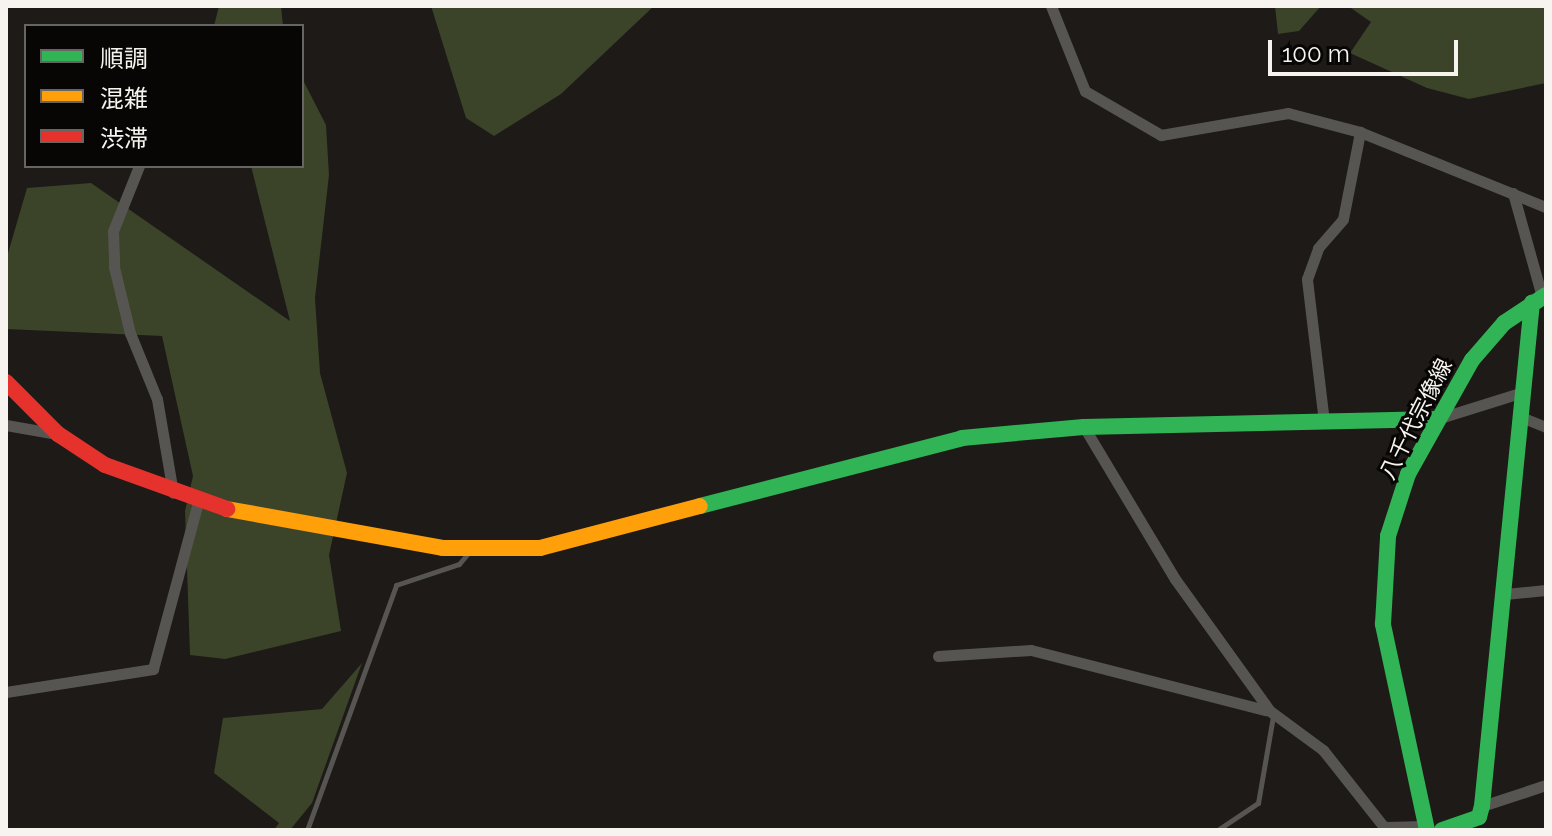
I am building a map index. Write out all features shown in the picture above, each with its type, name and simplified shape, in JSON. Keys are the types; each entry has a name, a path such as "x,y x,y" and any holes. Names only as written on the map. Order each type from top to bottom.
{"street":[{"path":"1051,6 1085,91 1161,135 1288,113 1360,132 1546,207"},
{"path":"1324,422 1307,279 1318,248 1343,219 1360,132"},
{"path":"138,168 113,231 114,267 130,333 157,399 173,493"},
{"path":"1442,830 1479,817 1482,806 1526,419 1523,392 1540,298 1513,193"},
{"name":"八千代宗像線","path":"1426,828 1381,581 1408,474 1437,419 1472,360 1540,298"},
{"path":"6,382 58,434 105,465 198,502 376,542 472,548 540,548 637,525 898,450 1084,427 1437,419 1523,392"},
{"path":"1526,419 1546,427"},
{"path":"6,425 58,434"},
{"path":"1084,427 1175,579 1272,712 1323,750 1384,827 1426,828"},
{"path":"6,692 153,669 198,502"},
{"path":"1505,594 1546,590"},
{"path":"938,656 1031,650 1272,712"},
{"path":"1482,806 1546,785"}],"lane":[{"path":"307,830 396,585 459,564 472,548"},
{"path":"1219,829 1258,803 1272,712"}],"green space":[{"path":"219,6 281,6 283,24 214,24"},
{"path":"431,6 654,6 561,94 494,136 466,118"},
{"path":"1275,6 1321,6 1299,31 1278,34"},
{"path":"1348,6 1546,6 1546,83 1469,99 1427,88 1350,53 1371,22"},
{"path":"304,82 326,125 329,175 315,298 320,373 347,473 329,555 341,631 225,659 190,655 185,511 193,476 162,336 6,329 6,260 27,188 91,183 290,321 252,168 304,168"},
{"path":"362,663 312,803 290,830 274,830 279,823 214,773 223,718 322,709"}],"traffic: fast":[{"path":"1427,830 1383,624 1388,536 1408,474 1472,360 1504,323 1546,295"},
{"path":"1442,830 1479,817 1482,806 1532,302"},
{"path":"700,506 962,438 1084,427 1437,419"}],"traffic: slow":[{"path":"227,509 443,548 540,548 700,506"}],"traffic: jam":[{"path":"6,382 58,434 105,465 227,509"}]}
